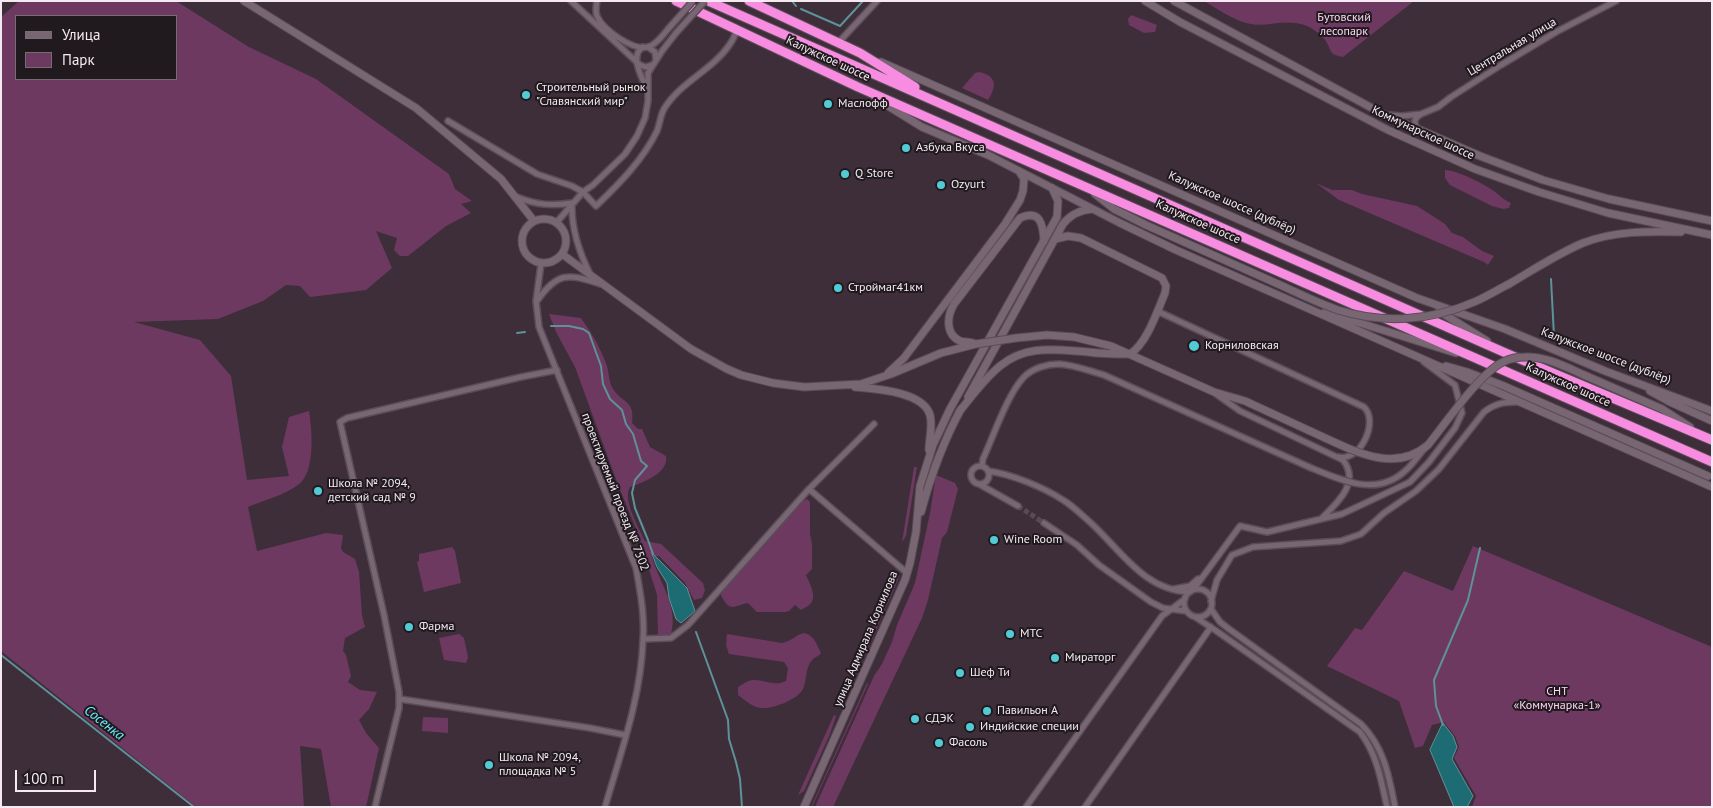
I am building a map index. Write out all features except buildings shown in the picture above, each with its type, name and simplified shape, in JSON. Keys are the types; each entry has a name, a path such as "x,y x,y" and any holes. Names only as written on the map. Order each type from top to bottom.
{"highway":[{"name":"Калужское шоссе","path":"676,1 858,87 1712,462"},
{"name":"Калужское шоссе","path":"706,1 1508,354 1709,439"},
{"name":"Калужское шоссе (дублёр)","path":"750,1 860,53"},
{"path":"860,53 940,103"}],"main road":[{"path":"244,1 416,108 489,168 517,197 534,221"},
{"name":"Коммунарское шоссе","path":"1145,1 1180,22 1381,127 1475,169 1539,192 1608,213 1712,235"},
{"name":"Коммунарское шоссе","path":"1174,1 1383,114 1480,156 1543,180 1609,199 1712,221"},
{"name":"Калужское шоссе (дублёр)","path":"860,53 1417,298 1505,329 1605,371 1712,411"},
{"path":"858,87 922,127 1014,168 1176,250 1712,487"},
{"path":"884,377 904,358 1005,224 1020,200 1024,187 1022,175 1014,168"},
{"path":"928,458 950,410 1055,222 1058,211 1057,196 1050,186"},
{"path":"1088,188 1114,208 1137,221 1317,302 1339,310 1387,319 1409,319 1453,310 1474,302 1570,249 1599,238 1652,231 1702,234"},
{"path":"916,532 935,462 959,412 1069,217 1092,209"},
{"path":"976,344 960,340 953,335 948,323 951,309 1020,218 1031,216 1038,219 1044,228 1044,242"},
{"path":"545,219 556,222 563,229 566,237 566,246 562,254 553,262 541,264 529,258 524,252 521,243 524,230 534,221 545,219"},
{"path":"959,412 1000,366 1013,357 1025,352 1051,349 1130,354 1136,351 1142,342 1166,289 1165,282 1159,276 1081,238 1068,236 1055,239"},
{"path":"562,254 673,337 710,360 727,369 758,380 788,386 811,387 861,384 884,377 941,353 976,344 1047,335 1074,337 1105,344 1130,354 1214,392 1245,401 1357,452 1392,460 1412,456 1428,445 1480,381 1502,362 1527,357 1540,358 1662,409 1709,439"},
{"path":"1417,298 1508,354"},
{"path":"1296,304 1413,339 1493,366"},
{"path":"1417,357 1467,372 1504,386 1708,476"},
{"path":"1635,382 1670,402 1712,421"},
{"path":"842,386 891,392 908,396 923,405 930,418 928,458"},
{"name":"улица Адмирала Корнилова","path":"804,807 891,614 907,573 916,532 918,500 928,458"}],"street":[{"path":"571,1 619,48 640,65 646,67 654,63"},
{"path":"648,91 641,76 637,62 637,53 655,43 693,1"},
{"path":"556,222 583,192 625,154 637,136 644,118 648,101 648,73 676,33 706,1"},
{"path":"838,43 877,1"},
{"name":"Центральная улица","path":"1421,114 1438,108 1451,97 1492,70 1556,32 1616,1"},
{"path":"578,8 589,12 594,9 597,3"},
{"path":"597,3 596,13 601,23 622,41 631,45 646,47 655,52 654,63"},
{"path":"448,121 537,174 572,186 583,192 596,206 647,149 658,130 664,110 685,85 715,60 729,45 737,30"},
{"path":"1383,114 1402,116 1421,114"},
{"path":"1419,130 1415,125 1415,121 1416,116 1421,114"},
{"path":"517,197 541,205 572,203"},
{"path":"572,203 573,223 578,246 591,276"},
{"name":"проектируемый проезд № 7502","path":"541,264 536,301 537,320 636,568 642,603 644,639 638,688 605,807"},
{"path":"536,301 549,285 561,278 578,277 604,285"},
{"path":"1157,311 1364,407 1370,414 1370,420 1361,447 1352,456 1338,457"},
{"path":"1026,807 1162,616 1185,599 1240,526 1266,532 1342,514 1410,482 1429,462 1455,428 1462,413 1456,385 1417,357"},
{"path":"982,466 990,442 1012,396 1024,377 1037,368 1060,364 1074,366 1104,376 1309,467 1348,482 1369,486 1378,485 1396,478 1406,470 1428,445"},
{"path":"375,807 400,699 384,615 340,422 347,418 557,370"},
{"path":"1214,392 1240,411 1343,460 1349,476 1348,485 1340,500 1321,519"},
{"path":"1395,807 1388,771 1379,746 1372,734 1362,724 1220,622 1211,609 1211,601 1217,580 1232,555 1253,547 1341,540 1361,534 1384,513 1416,491 1439,469 1484,412 1492,406 1503,402 1518,402"},
{"path":"644,639 671,638 688,625 809,490 874,424"},
{"path":"1018,506 979,484 972,478 971,473 973,469 977,466 982,466 1063,500 1114,544 1132,566 1161,587 1180,592 1205,591 1211,601"},
{"path":"979,484 987,480 988,470"},
{"path":"809,490 907,573"},
{"path":"1044,523 1077,544 1099,565 1151,602 1163,608 1186,610 1360,732 1369,744 1373,754 1387,807"},
{"path":"1161,587 1176,589 1190,586 1206,572"},
{"path":"1185,599 1186,610"},
{"path":"1195,617 1206,615 1211,609"},
{"path":"1085,807 1210,627"},
{"path":"400,699 590,728 626,736"}],"green space":[{"path":"19,1 176,1 249,47 316,79 449,174 455,189 472,201 461,204 471,213 446,226 408,256 400,256 394,250 397,238 376,231 392,268 366,290 310,297 300,286 286,285 263,301 218,319 134,322 200,340 231,376 247,480 289,476 282,447 289,417 309,411 311,450 308,471 304,479 286,492 248,507 257,551 326,533 343,535 341,548 343,552 355,559 359,572 362,615 365,627 345,638 343,651 346,655 351,676 348,682 360,690 377,692 369,709 359,720 366,733 379,748 366,807 331,807 321,749 300,746 304,807 196,807 1,651 1,17"},
{"name":"Бутовский лесопарк","path":"1204,1 1414,1 1343,57 1332,53 1324,38 1307,26 1291,23 1261,25 1246,23"},
{"path":"1131,15 1157,25 1155,32 1144,33 1129,25 1128,19"},
{"path":"979,72 989,76 994,82 993,90 988,100 962,88 975,73"},
{"path":"1445,170 1463,175 1489,188 1511,203 1509,208 1503,209 1492,206 1450,185 1445,178"},
{"path":"1316,183 1332,190 1352,190 1417,206 1445,224 1452,233 1463,237 1482,251 1494,256 1488,265 1339,200"},
{"path":"549,314 581,318 602,353 613,389 632,410 632,423 638,429 642,429 650,447 666,456 666,462 660,472 630,487 628,499 632,514 645,541 661,544 703,583 705,590 702,598 694,600 685,583 659,556 652,557 670,604 673,624 671,634 658,637 657,595 637,531 575,367 556,332"},
{"path":"914,467 917,467 906,536 902,542"},
{"path":"936,475 955,483 958,489 947,532 942,538 922,618 833,807 815,807 874,676 892,642 897,625 915,583"},
{"path":"807,499 810,502 812,569 806,575 813,593 811,603 801,610 795,605 785,612 757,612 748,603 735,607 727,604 721,595 722,591 803,501"},
{"name":"СНТ «Коммунарка-1»","path":"1473,546 1712,647 1712,807 1472,807 1476,796 1454,758 1459,747 1455,736 1444,722 1432,725 1423,746 1415,748 1399,701 1327,666 1355,628 1362,630 1404,571 1453,591"},
{"path":"452,547 455,551 461,583 424,592 417,562 419,561 419,554"},
{"path":"898,572 897,582 859,669 855,667"},
{"path":"804,633 813,638 821,653 810,663 803,689 796,697 778,705 761,708 755,707 738,695 738,687 751,680 773,683 786,681 788,668 784,662 729,654 726,645 727,634 782,643"},
{"path":"459,634 464,638 468,657 466,663 444,660 439,638"},
{"path":"867,683 868,684 811,807"},
{"path":"834,715 836,716 830,734 804,791 798,795"},
{"path":"423,717 448,718 448,733 422,731"}],"water":[{"path":"652,553 687,588 695,611 681,623 676,619 669,598 667,583 657,567"},
{"path":"1443,723 1453,736 1457,747 1452,759 1473,796 1467,807 1454,807 1430,750"}],"waterway":[{"path":"792,1 796,6"},
{"path":"801,9 840,26 863,1"},
{"path":"1551,279 1554,336"},
{"path":"551,326 569,326 583,329 589,333 601,366 603,384 610,399 622,410 626,424 633,434 641,461 647,466 635,480 632,493 635,508 653,554"},
{"path":"517,333 525,332"},
{"path":"1443,725 1436,706 1434,680 1468,600 1480,548"},
{"path":"696,632 728,720 729,739 740,779 742,807"},
{"name":"Сосенка","path":"1,655 194,807"}],"tunnel":[{"path":"1018,506 1044,523"}],"place":[{"name":"Строительный рынок \"Славянский мир\"","path":"526,95"},
{"name":"Маслофф","path":"828,104"},
{"name":"Азбука Вкуса","path":"906,148"},
{"name":"Q Store","path":"845,174"},
{"name":"Ozyurt","path":"941,185"},
{"name":"Строймаг41км","path":"838,288"},
{"name":"Корниловская","path":"1194,346"},
{"name":"Школа № 2094, детский сад № 9","path":"318,491"},
{"name":"Wine Room","path":"994,540"},
{"name":"Фарма","path":"409,627"},
{"name":"МТС","path":"1010,634"},
{"name":"Мираторг","path":"1055,658"},
{"name":"Шеф Ти","path":"960,673"},
{"name":"Павильон А","path":"987,711"},
{"name":"СДЭК","path":"915,719"},
{"name":"Индийские специи","path":"970,727"},
{"name":"Фасоль","path":"939,743"},
{"name":"Школа № 2094, площадка № 5","path":"489,765"}]}
